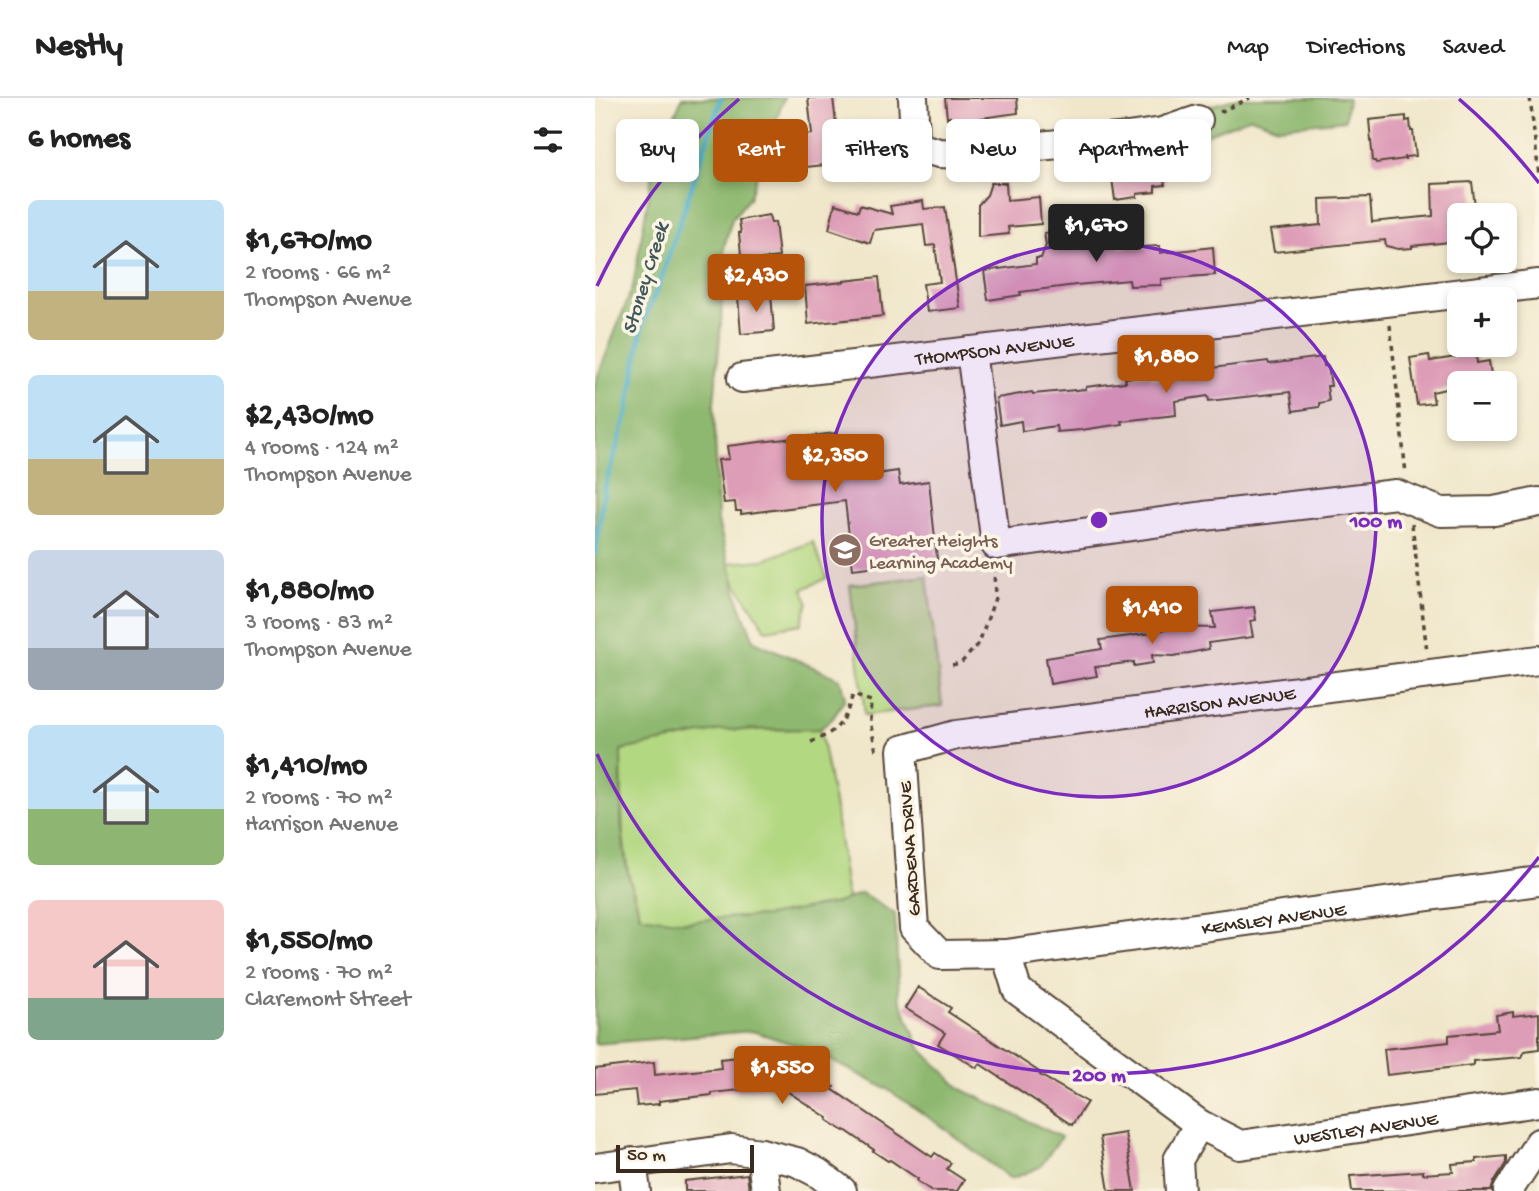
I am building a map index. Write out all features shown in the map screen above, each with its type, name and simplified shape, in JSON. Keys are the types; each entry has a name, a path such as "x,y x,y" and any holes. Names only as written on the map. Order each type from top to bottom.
{"street":[{"path":"913,98 915,138 921,148 939,153 959,154 1054,144"},
{"name":"THOMPSON AVENUE","path":"742,378 1539,284"},
{"path":"971,351 996,545 1278,506 1397,494 1441,512 1494,511 1539,502"},
{"name":"HARRISON AVENUE","path":"902,750 956,735 1539,660"},
{"name":"GARDENA DRIVE","path":"902,750 914,928 940,955 1006,954"},
{"name":"KEMSLEY AVENUE","path":"1006,954 1539,881"},
{"path":"1006,954 1017,990 1199,1124 1178,1160 1180,1191"},
{"name":"WESTLEY AVENUE","path":"1199,1124 1240,1145 1539,1102"},
{"path":"1509,1191 1539,1143"},
{"path":"595,1168 731,1149 797,1162 818,1173 842,1191"},
{"path":"761,1153 766,1191"},
{"path":"632,1162 636,1191"}],"path":[{"path":"1204,119 1250,98"},
{"path":"1529,98 1539,176"},
{"path":"1387,303 1430,674"},
{"path":"952,665 961,663 972,653 988,620 995,597 993,560 996,545"},
{"path":"811,742 824,737 845,718 852,695 871,701 870,721 876,751 902,750"}],"green space":[{"path":"682,98 784,98 777,119 713,119 713,182 755,182 749,198 732,219 724,247 714,403 718,522 740,605 754,641 840,679 845,698 833,718 820,729 721,730 621,750 621,820 626,866 640,916 686,922 767,916 837,903 861,893 895,914 899,998 920,1048 961,1089 1061,1137 1040,1167 1011,1179 887,1089 809,1049 752,1031 595,1044 595,383 633,286 651,182 699,182 699,119 673,119"},
{"path":"1237,98 1348,98 1345,120 1278,127 1251,117 1211,133 1211,119 1201,119 1200,109"},
{"path":"813,542 827,578 803,589 808,603 801,624 766,630 734,580 729,563 763,560"},
{"path":"927,576 942,706 865,715 850,585"},
{"path":"820,729 836,814 847,899 767,916 686,922 641,917 628,872 623,834 621,750 721,730"}],"building":[{"path":"808,98 833,98 835,119 822,119 822,165 808,167 808,134 812,134"},
{"path":"945,98 1017,98 1018,113 981,119 947,118"},
{"path":"1406,116 1406,121 1410,120 1413,131 1416,156 1376,163 1373,161 1369,120"},
{"path":"1113,182 1165,182 1165,185 1155,186 1155,192 1115,200"},
{"path":"1472,182 1475,203 1447,203 1447,242 1398,249 1386,246 1385,240 1274,252 1270,230 1321,225 1320,199 1370,197 1372,222 1433,216 1432,184"},
{"path":"991,183 1006,183 1007,200 1039,197 1041,224 1008,227 1009,234 978,237 978,205 987,195"},
{"path":"923,201 924,209 945,207 960,308 927,312 923,284 940,282 935,245 926,246 923,224 874,230 870,243 829,229 835,204 858,211 860,205 892,214 890,206"},
{"path":"769,215 771,223 775,222 779,257 762,259 762,263 742,265 739,220"},
{"path":"1104,225 1105,233 1110,232 1112,244 1117,244 1118,248 1160,246 1160,253 1213,247 1215,275 1161,279 1161,285 1130,286 1129,280 1076,285 1020,292 1021,295 988,300 984,271 1036,264 1036,258 1041,258 1046,245 1044,233"},
{"path":"879,277 883,316 808,324 805,286"},
{"path":"771,294 774,331 741,334 738,297"},
{"path":"1429,355 1430,361 1476,357 1477,363 1489,361 1490,371 1447,371 1447,389 1432,392 1434,403 1417,405 1410,358"},
{"path":"1323,357 1324,366 1328,366 1331,386 1327,386 1329,401 1319,403 1319,407 1293,411 1290,392 1209,401 1208,396 1175,401 1176,415 1121,421 1122,424 1081,430 1057,432 1056,426 1022,431 1021,421 1000,425 996,398 1032,392 1086,389 1126,382 1125,378 1150,375 1151,378 1157,379 1188,375 1187,371"},
{"path":"835,433 840,436 841,445 861,443 863,459 868,459 870,475 898,471 900,485 929,481 937,559 853,569 845,501 741,514 741,511 736,511 735,502 724,503 718,460 729,459 727,446"},
{"path":"1254,607 1256,620 1250,621 1253,637 1208,643 1209,649 1174,656 1152,655 1153,663 1134,666 1134,662 1095,667 1097,676 1050,684 1046,658 1102,649 1100,640 1152,633 1171,627 1215,628 1212,612"},
{"path":"918,987 951,1008 948,1012 1041,1073 1040,1075 1087,1102 1072,1125 980,1064 977,1068 938,1044 945,1033 905,1008"},
{"path":"1513,1012 1513,1016 1539,1013 1539,1049 1525,1051 1522,1057 1473,1061 1473,1065 1387,1075 1384,1049 1449,1042 1449,1035 1498,1030 1496,1015"},
{"path":"786,1054 932,1157 935,1153 951,1163 947,1169 964,1180 957,1191 932,1191 779,1086 712,1093 637,1106 635,1090 595,1094 595,1069 654,1062 655,1075 721,1068 720,1059 738,1057 739,1063 761,1060 763,1087"},
{"path":"1125,1133 1135,1191 1109,1191 1100,1137"},
{"path":"1506,1156 1506,1163 1491,1191 1352,1191 1350,1176 1423,1171 1423,1174 1453,1172 1452,1164"},
{"path":"747,1174 749,1191 685,1191 685,1181"}],"waterway":[{"name":"Stoney Creek","path":"595,554 604,490 628,410 643,322 659,285 721,98"}],"place":[{"name":"Greater Heights Learning Academy","path":"845,550"}]}
